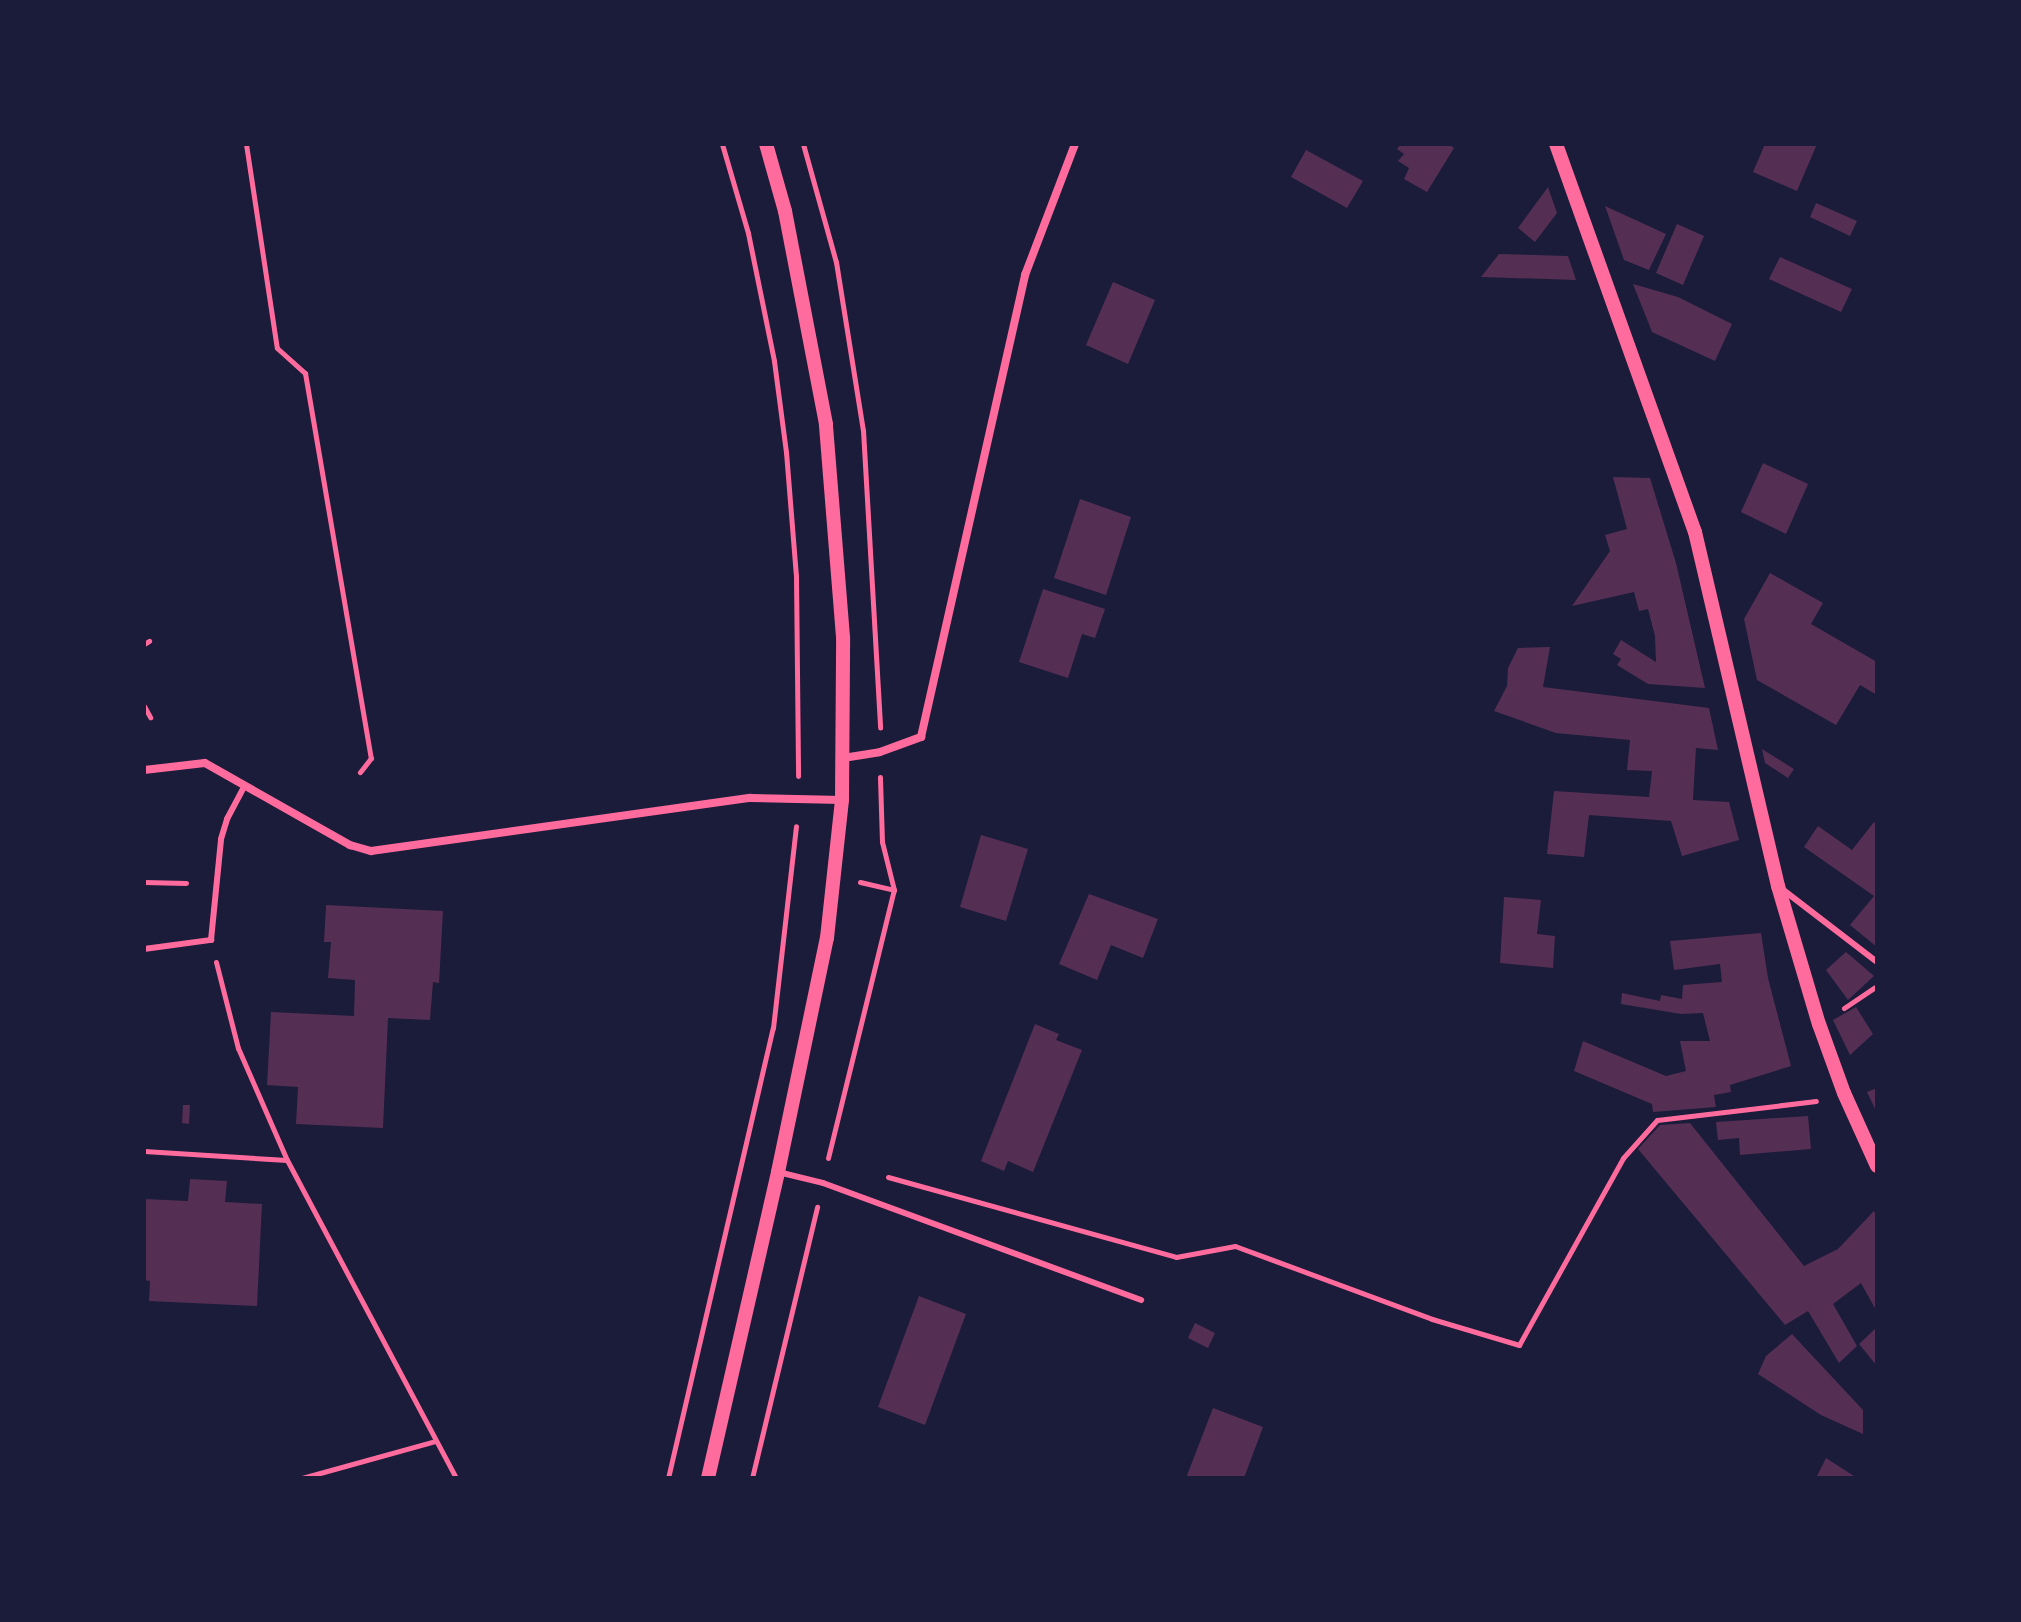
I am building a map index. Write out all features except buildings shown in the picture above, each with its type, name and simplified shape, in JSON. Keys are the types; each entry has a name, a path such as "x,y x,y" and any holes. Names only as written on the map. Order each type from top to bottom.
{"street":[{"path":"708,1478 778,1172 827,938 842,800 840,559 826,424 785,211 766,144"},
{"path":"843,758 880,752 921,737 1025,275 1075,144"},
{"path":"1556,144 1695,532 1778,886 1819,1024 1844,1093 1877,1166"},
{"path":"144,770 200,762 350,845 371,851 750,798 842,800"}],"lane":[{"path":"144,949 211,940 221,839 227,819 245,785"},
{"path":"1778,886 1877,962"},
{"path":"778,1172 823,1183 1141,1300"}],"path":[{"path":"246,144 277,348 305,373 371,758 360,772"},
{"path":"668,1478 773,1028 798,798 796,576 786,452 774,361 748,233 722,144"},
{"path":"144,706 150,717"},
{"path":"144,882 186,883"},
{"path":"211,940 238,1048 287,1160 456,1478"},
{"path":"1819,1024 1877,986"},
{"path":"873,1173 1176,1257 1235,1246 1432,1319 1519,1345 1623,1158 1657,1120 1805,1105 1844,1093"},
{"path":"144,1151 287,1160"},
{"path":"819,1157 843,1164"},
{"path":"302,1478 435,1441"}]}
